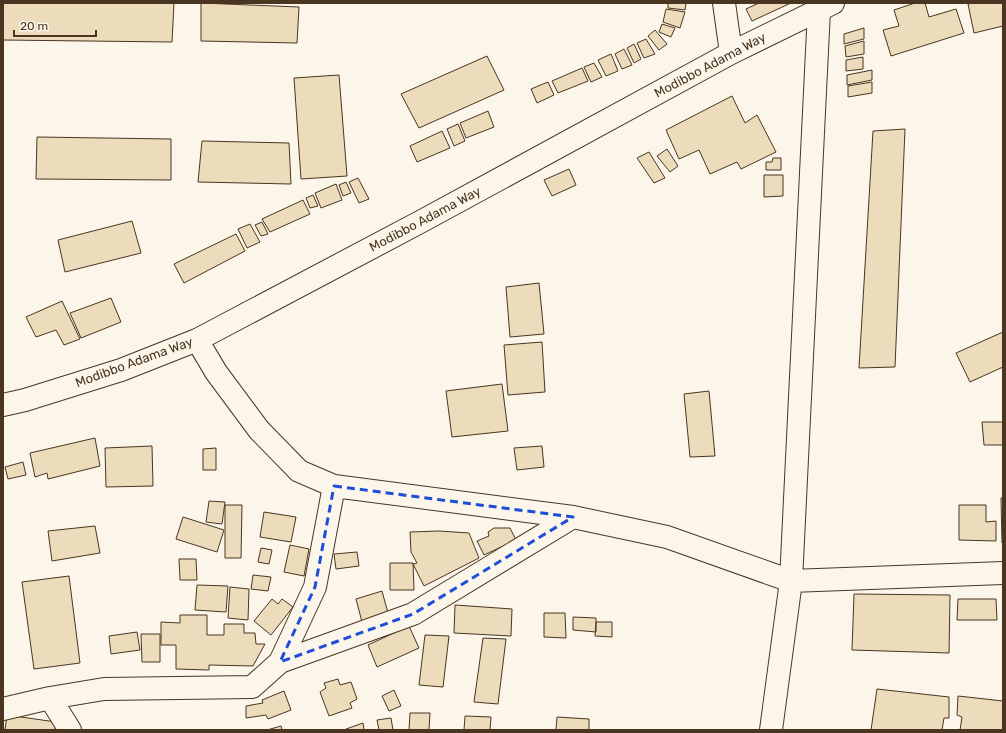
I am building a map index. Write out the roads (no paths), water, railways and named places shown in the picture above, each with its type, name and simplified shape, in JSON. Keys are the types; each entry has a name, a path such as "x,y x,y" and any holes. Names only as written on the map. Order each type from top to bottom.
{"street":[{"path":"724,3 731,53"},
{"path":"771,730 791,581 826,6"},
{"name":"Modibbo Adama Way","path":"3,405 25,400 121,370 197,340 422,221 731,53 826,6"},
{"path":"197,340 216,372 259,430 299,470 334,486 573,517 667,537 791,581 1003,573"},
{"path":"3,709 50,698 104,689 252,688 280,662 316,587 334,486"},
{"path":"280,662 413,614 573,517"},
{"path":"50,698 70,730"}]}
